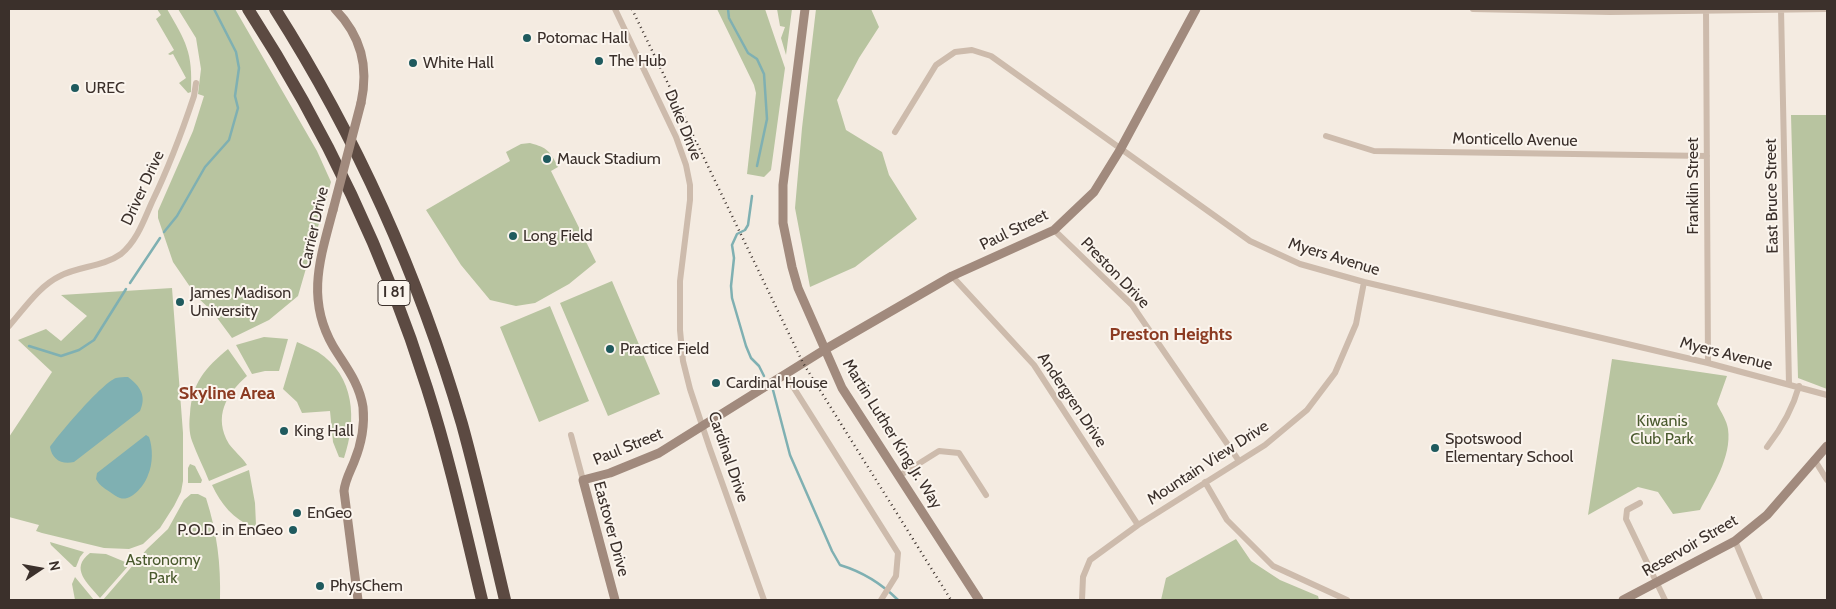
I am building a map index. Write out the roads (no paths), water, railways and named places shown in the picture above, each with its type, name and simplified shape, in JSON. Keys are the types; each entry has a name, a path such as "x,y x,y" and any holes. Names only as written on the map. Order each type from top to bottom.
{"highway":[{"name":"I 81","path":"248,9 288,73 334,158 369,232 390,283 414,347 443,439 482,600"},
{"name":"I 81","path":"275,9 320,83 357,151 417,291 464,431 504,600"}],"street":[{"name":"Carrier Drive","path":"335,9 350,28 361,52 365,76 361,103 319,260 317,293 318,307 325,329 331,343 356,382 362,407 362,435 344,491 358,600"},
{"name":"Duke Drive","path":"615,9 676,136 688,177 690,200 680,281 680,320"},
{"name":"Martin Luther King Jr. Way","path":"805,9 783,185 783,223 798,288 842,388 979,600"},
{"name":"Paul Street","path":"583,480 610,473 659,453 703,427 784,374 952,276 1054,230 1094,192 1120,150 1196,9"},
{"path":"1473,9 1827,9"},
{"name":"East Bruce Street","path":"1781,9 1789,384"},
{"name":"Franklin Street","path":"1706,10 1708,364"},
{"name":"Myers Avenue","path":"895,132 936,64 955,52 972,50 990,56 1250,241 1300,264 1364,282 1799,386 1827,395"},
{"name":"Driver Drive","path":"9,326 50,282 61,275 106,262 121,253 138,234 168,169 196,83"},
{"name":"Monticello Avenue","path":"1326,136 1374,151 1707,156"},
{"name":"Preston Drive","path":"1054,230 1132,305 1240,461"},
{"name":"Andergren Drive","path":"952,276 1034,364 1138,525"},
{"name":"Mountain View Drive","path":"1082,600 1084,577 1090,560 1138,525 1264,445 1307,410 1335,373 1356,324 1364,282"},
{"name":"Cardinal Drive","path":"680,320 684,369 764,600"},
{"path":"784,374 898,553 896,576 880,600"},
{"path":"1767,447 1793,403 1799,386"},
{"name":"Eastover Drive","path":"571,436 614,600"},
{"name":"Reservoir Street","path":"1623,600 1735,541 1767,515 1827,446"},
{"path":"899,476 939,451 959,453 986,495"},
{"path":"1814,459 1827,480"},
{"path":"1205,482 1227,520 1272,566 1347,600"},
{"path":"1640,503 1627,510 1626,519 1665,600"},
{"path":"1735,541 1760,600"}],"water":[{"path":"128,377 141,392 143,401 140,411 74,462 65,463 55,458 50,447 81,409 110,382 116,378"},
{"path":"146,435 149,437 151,446 150,471 141,488 133,495 129,498 119,498 99,483 96,479 97,473"}],"waterway":[{"path":"164,232 177,216 205,167 229,140 238,108 235,96 239,68 236,52 214,9"},
{"path":"728,9 729,18 748,53 757,59 764,74 767,119 757,166"},
{"path":"752,196 748,225 745,230 737,234 732,245 734,258 731,286 732,298 746,346 751,358 759,366 764,376"},
{"path":"130,283 160,238"},
{"path":"29,346 61,356 79,350 94,340 126,289"},
{"path":"773,390 790,455 840,565 871,579 898,600"}],"railway":[{"path":"632,9 803,363 951,600"}],"place":[{"name":"Potomac Hall","path":"527,38"},
{"name":"The Hub","path":"599,61"},
{"name":"White Hall","path":"413,63"},
{"name":"UREC","path":"75,88"},
{"name":"Mauck Stadium","path":"547,159"},
{"name":"Long Field","path":"513,236"},
{"name":"James Madison University","path":"180,302"},
{"name":"Practice Field","path":"610,349"},
{"name":"Cardinal House","path":"716,383"},
{"name":"King Hall","path":"284,431"},
{"name":"Spotswood Elementary School","path":"1435,448"},
{"name":"EnGeo","path":"297,513"},
{"name":"P.O.D. in EnGeo","path":"293,530"},
{"name":"PhysChem","path":"320,586"}],"district":[{"name":"Preston Heights","path":"1171,335"},
{"name":"Skyline Area","path":"227,394"}],"park label":[{"name":"Kiwanis Club Park","path":"1662,430"},
{"name":"Astronomy Park","path":"163,569"}]}
